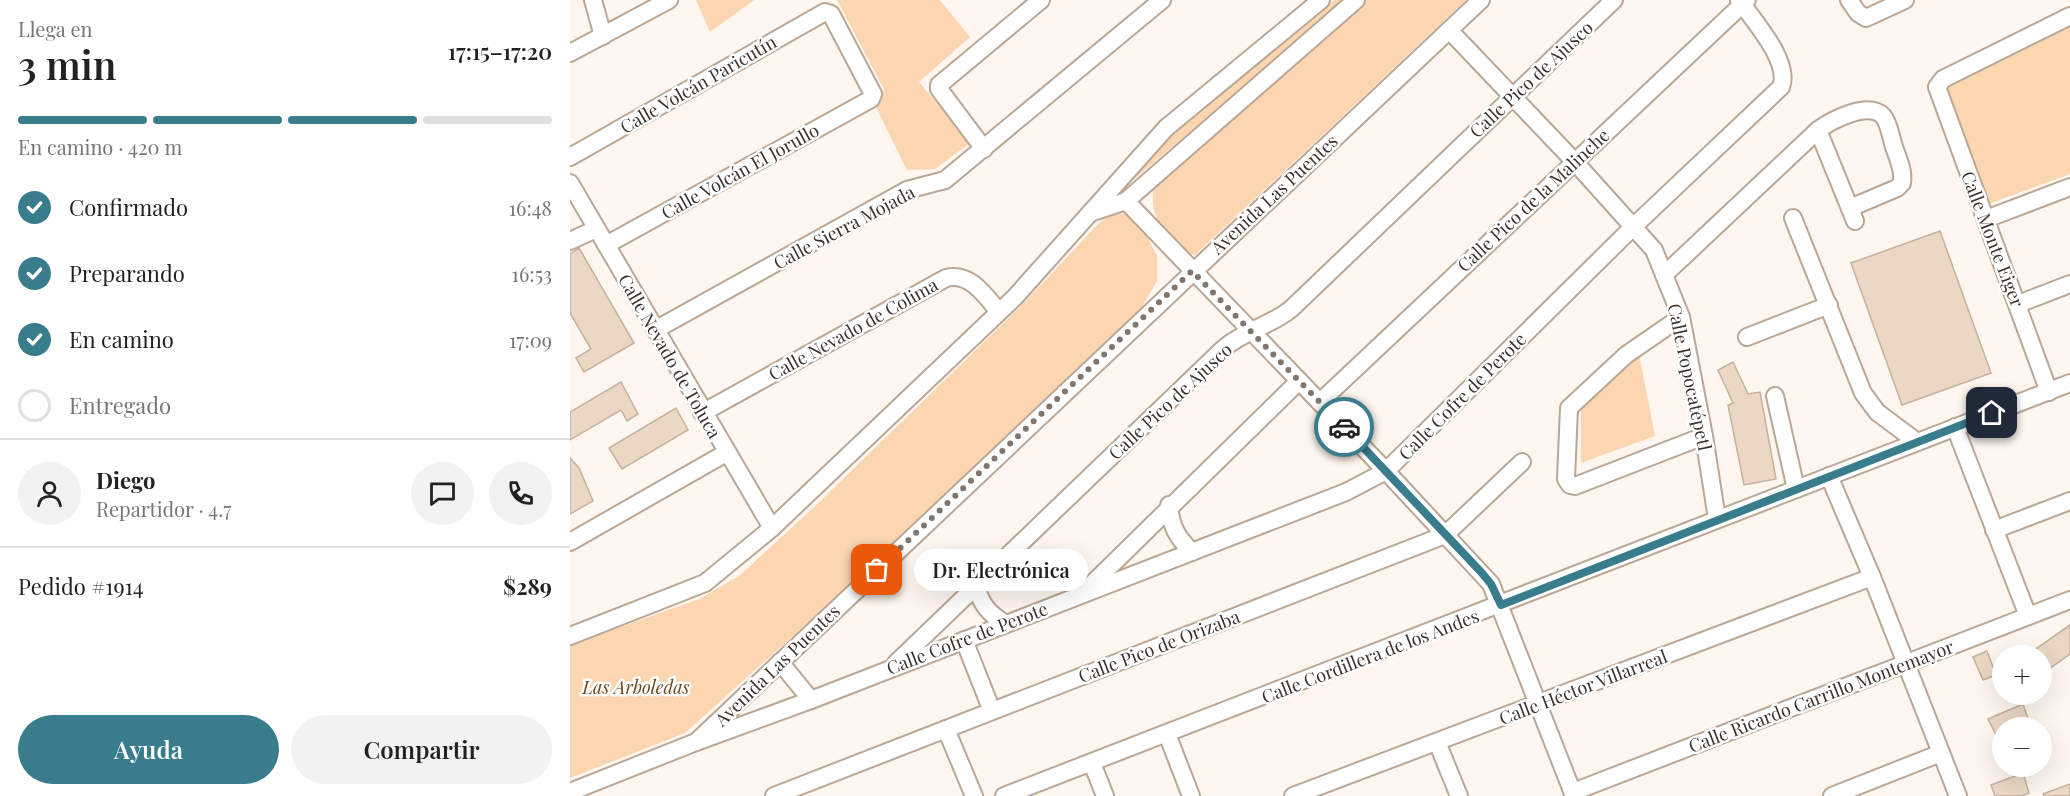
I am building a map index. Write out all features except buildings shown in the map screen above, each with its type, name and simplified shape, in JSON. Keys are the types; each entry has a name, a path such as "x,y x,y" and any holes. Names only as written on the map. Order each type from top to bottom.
{"street":[{"path":"593,0 603,36"},
{"path":"570,53 669,0"},
{"path":"984,149 939,89 939,85 1041,0"},
{"name":"Calle Sierra Mojada","path":"655,330 907,190 945,180 1162,0"},
{"path":"570,636 705,584 772,528 999,312 1093,212 1166,128 1321,0"},
{"path":"1093,212 1126,201 1356,0"},
{"name":"Avenida Las Puentes","path":"570,792 696,742 1481,0"},
{"name":"Calle Pico de Ajusco","path":"891,667 1227,345 1272,322 1291,309 1614,0"},
{"path":"1849,0 1862,16 1871,17 1905,0"},
{"name":"Calle Pico de la Malinche","path":"1320,402 1743,1"},
{"name":"Calle Cofre de Perote","path":"696,742 811,700 1346,492 1386,471 1634,227 1781,87 1784,76 1780,61 1743,1"},
{"name":"Calle Volcán Paricutín","path":"570,158 827,11 831,14 874,97"},
{"name":"Calle Monte Eiger","path":"2049,392 1937,87 1942,79 2070,16"},
{"name":"Calle Popocatépetl","path":"1449,30 1574,161 1654,250 1680,317 1704,436 1717,519"},
{"name":"Calle Volcán El Jorullo","path":"606,245 874,97"},
{"path":"1664,275 1818,130 1848,115 1867,111 1877,112 1886,121 1901,170 1902,183 1852,215 1818,130"},
{"name":"Calle Nevado de Toluca","path":"570,183 702,413 772,528"},
{"path":"1986,219 2070,187"},
{"path":"1126,201 1386,471 1491,584 1573,794"},
{"path":"1793,218 1858,383 1877,412 1917,442"},
{"path":"570,241 596,228"},
{"name":"Calle Nevado de Colima","path":"702,413 946,278 953,276 968,280 999,312"},
{"path":"2018,304 2070,284"},
{"path":"1747,337 1829,305"},
{"path":"1680,317 1626,355 1569,408 1566,479 1570,485 1575,486 1704,436"},
{"path":"1083,593 1169,505 1299,381"},
{"name":"Calle Cordillera de los Andes","path":"1013,794 2070,383"},
{"path":"1775,396 1796,489"},
{"path":"1955,427 2028,616"},
{"path":"570,542 726,453"},
{"name":"Calle Pico de Orizaba","path":"774,796 1445,535 1522,462"},
{"path":"1829,476 1907,664 1958,796"},
{"path":"1994,530 2070,501"},
{"path":"1169,505 1170,523 1174,532 1192,552"},
{"name":"Calle Héctor Villarreal","path":"1293,796 1872,578"},
{"path":"976,584 979,597 988,612 1006,624"},
{"name":"Calle Ricardo Carrillo Montemayor","path":"1573,794 2070,600"},
{"path":"964,640 992,711"},
{"path":"780,662 811,700"},
{"path":"946,729 974,796"},
{"path":"1167,734 1191,796"},
{"path":"1437,742 1459,796"},
{"path":"1832,796 1941,753"},
{"path":"1092,763 1105,796"}],"green space":[{"path":"696,0 754,0 710,32"},
{"path":"837,0 940,0 970,37 919,82 970,143 935,169 907,170 876,107 884,89"},
{"path":"1334,0 1349,0 1118,192 1116,190 1174,132"},
{"path":"1364,0 1466,0 1195,255 1189,254 1166,231 1156,217 1153,198 1154,185"},
{"path":"2070,20 2070,174 1989,204 1939,87"},
{"name":"Las Arboledas","path":"1112,214 1126,214 1139,223 1157,255 1157,281 1142,307 834,599 685,733 570,778 570,645 699,599 739,576 812,509 1022,305 1099,223"},
{"path":"1639,354 1655,436 1581,463 1581,410"}],"way so far":[{"path":"877,570 1192,271 1344,427"}],"place":[{"name":"Dr. Electrónica","path":"877,570"}],"route":[{"path":"1344,427 1481,572 1491,584 1501,605 1992,413"}]}
